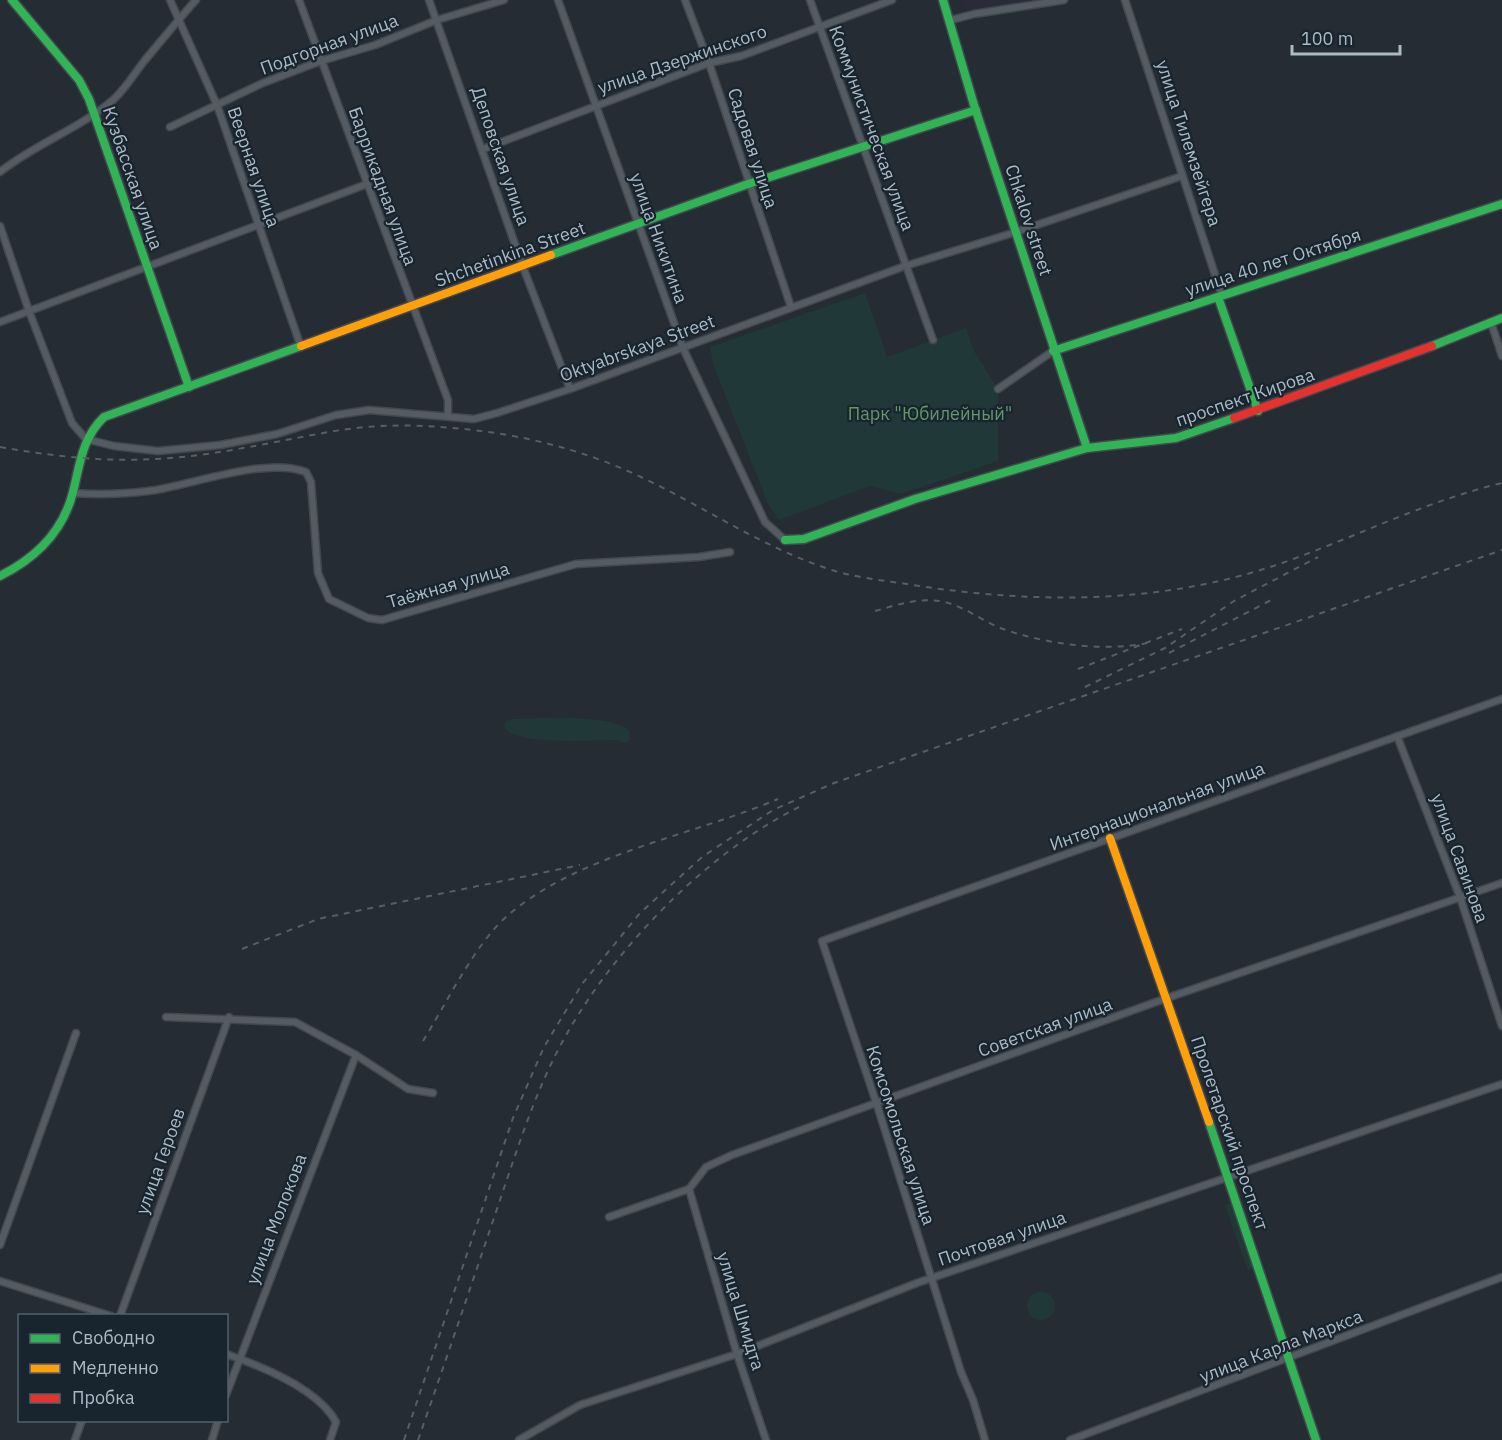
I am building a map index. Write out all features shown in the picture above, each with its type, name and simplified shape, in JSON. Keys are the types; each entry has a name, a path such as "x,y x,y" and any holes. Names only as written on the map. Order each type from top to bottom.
{"street":[{"name":"Кузбасская улица","path":"12,0 79,80 94,115 189,387"},
{"name":"Веерная улица","path":"170,0 180,18 216,105 301,347"},
{"path":"0,172 22,155 94,115 129,84 196,0"},
{"name":"Баррикадная улица","path":"299,0 448,400 448,416"},
{"name":"Деповская улица","path":"429,0 523,267 570,389"},
{"name":"Подгорная улица","path":"170,127 321,61 375,45 437,20 504,0"},
{"name":"улица Никитина","path":"558,0 683,348 765,522 785,540"},
{"name":"Садовая улица","path":"685,0 710,63 748,184 791,307"},
{"name":"Коммунистическая улица","path":"810,0 933,340"},
{"name":"улица Дзержинского","path":"483,149 710,63 741,56 892,0"},
{"name":"Chkalov street","path":"943,0 1053,351 1087,448"},
{"path":"951,20 974,14 1064,0"},
{"name":"улица Тилемзейгера","path":"1125,0 1258,411"},
{"name":"Shchetinkina Street","path":"0,576 16,568 44,547 54,536 72,493 79,458 86,439 92,426 104,417 748,184 864,144 976,110"},
{"name":"Oktyabrskaya Street","path":"86,439 135,449 184,449 277,434 351,412 369,410 474,419 570,389 905,266 1016,232 1182,176"},
{"path":"0,322 367,183"},
{"name":"улица 40 лет Октября","path":"1053,351 1502,204"},
{"path":"0,226 29,311 72,423 86,439"},
{"name":"проспект Кирова","path":"785,540 804,539 915,499 1087,448 1176,438 1258,411 1502,318"},
{"path":"1491,322 1502,356"},
{"path":"998,389 1053,351"},
{"name":"Таёжная улица","path":"72,493 108,495 156,490 236,472 268,469 296,468 306,472 311,482 318,573 329,599 368,618 382,620 576,564 699,557 730,552"},
{"name":"Интернациональная улица","path":"822,941 1502,699"},
{"name":"улица Савинова","path":"1398,736 1460,897 1502,1026"},
{"name":"Пролетарский проспект","path":"1110,838 1167,998 1316,1440"},
{"name":"Советская улица","path":"689,1189 706,1167 732,1155 877,1105 1167,998 1502,883"},
{"name":"Комсомольская улица","path":"822,941 985,1440"},
{"path":"166,1017 229,1017 295,1022 356,1054 408,1089 433,1093"},
{"name":"улица Героев","path":"121,1314 229,1017"},
{"path":"0,1245 76,1033"},
{"name":"улица Молокова","path":"228,1389 356,1054"},
{"name":"Почтовая улица","path":"519,1440 580,1405 737,1354 931,1278 1502,1084"},
{"path":"609,1217 689,1189"},
{"name":"улица Шмидта","path":"689,1189 737,1354 766,1440"},
{"name":"улица Карла Маркса","path":"1070,1440 1502,1277"},
{"path":"0,1281 105,1314"},
{"path":"228,1355 304,1390 331,1414 336,1422 330,1440"},
{"path":"75,1440 81,1422"},
{"path":"212,1440 217,1422"}],"shaded area":[{"path":"961,0 1065,0 965,10"}],"green space":[{"name":"Парк \"Юбилейный\"","path":"865,293 887,357 966,328 974,351 998,389 998,461 901,494 870,486 779,520 768,504 713,364 710,347"},
{"path":"573,718 605,721 629,730 630,739 626,743 615,740 540,740 512,734 504,728 505,722 511,719"},
{"path":"1231,1203 1253,1268 1248,1270 1225,1205"},
{"path":"1041,1292 1051,1296 1055,1306 1051,1316 1041,1320 1031,1316 1027,1306 1031,1296"}],"railway":[{"path":"0,447 77,458 136,460 202,455 341,430 376,426 446,427 481,431 544,443 606,462 668,491 785,552 835,571 919,586 1010,596 1102,597 1148,593 1238,576 1310,553 1446,499 1502,483"},
{"path":"404,1440 513,1118 544,1047 582,984 640,913 702,857 773,810 834,783 1502,550"},
{"path":"1085,687 1165,648 1234,601 1318,557"},
{"path":"1169,653 1275,598"},
{"path":"875,611 899,604 931,600 956,606 995,626 1037,639 1075,645 1112,647 1148,643"},
{"path":"1078,669 1182,629"},
{"path":"423,1041 472,958 484,942 507,916 536,895 601,861 778,799"},
{"path":"418,1440 526,1125 548,1070 578,1016 602,980 630,945 693,880 763,827 799,807"},
{"path":"242,949 318,919 580,865"}],"traffic: fast":[{"path":"12,0 79,80 89,99 189,387"},
{"path":"943,0 974,105 1087,448"},
{"path":"551,255 748,184 976,110"},
{"path":"1053,351 1502,204"},
{"path":"1218,297 1258,411"},
{"path":"1432,346 1502,318"},
{"path":"0,576 25,561 55,531 73,492 86,443 104,417 301,346"},
{"path":"785,540 804,539 915,499 1087,448 1176,438 1234,418"},
{"path":"1209,1122 1316,1440"}],"traffic: slow":[{"path":"301,346 551,255"},
{"path":"1110,838 1209,1122"}],"traffic: jam":[{"path":"1234,418 1432,346"}]}
